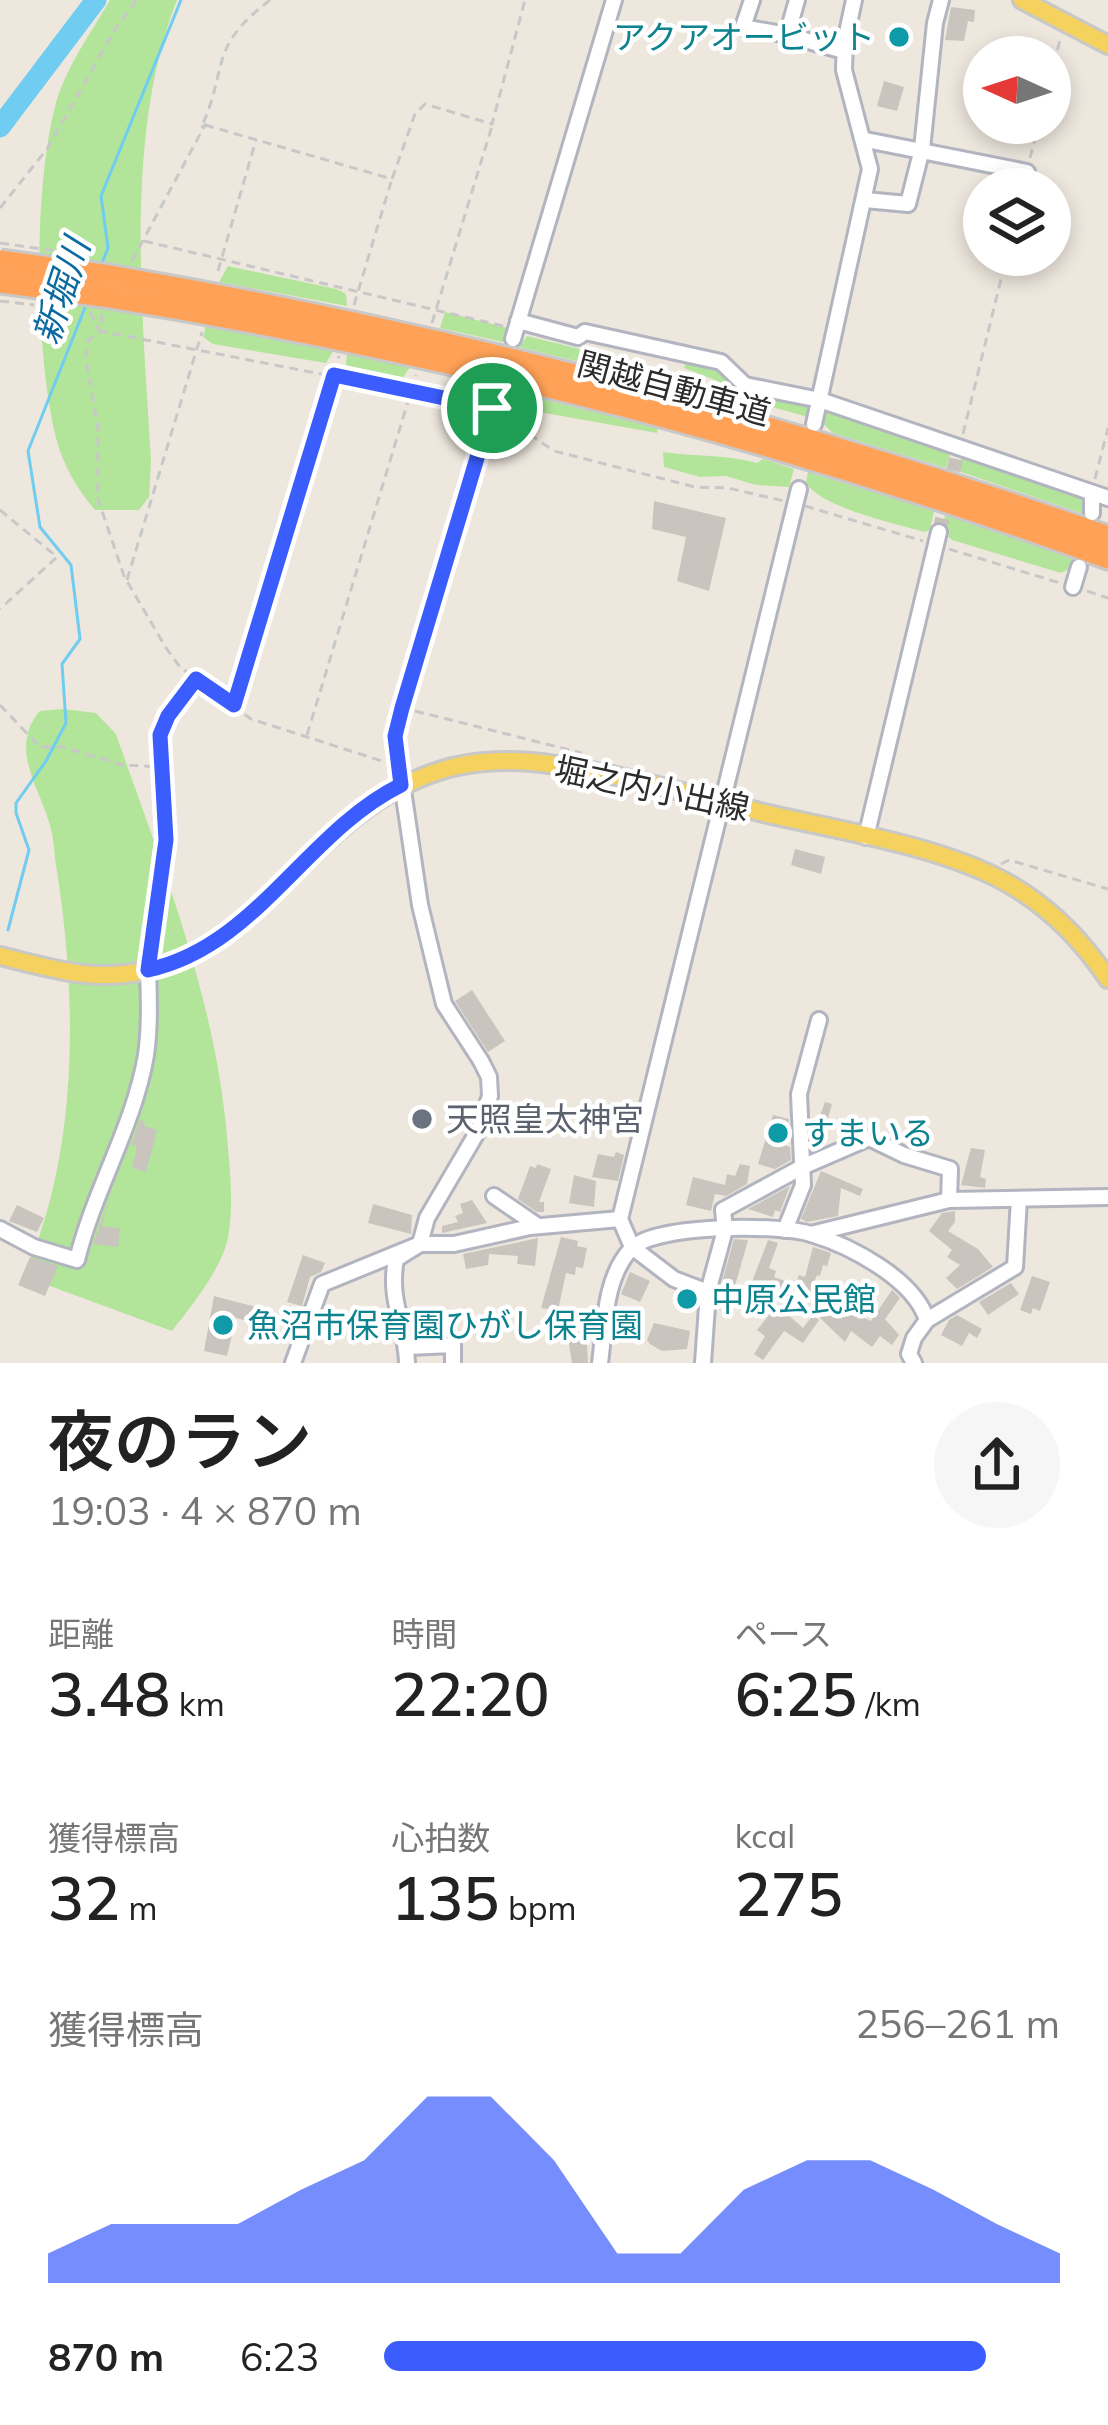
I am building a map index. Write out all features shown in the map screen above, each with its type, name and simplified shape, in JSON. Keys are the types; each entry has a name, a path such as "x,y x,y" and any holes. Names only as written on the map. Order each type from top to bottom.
{"highway":[{"name":"関越自動車道","path":"0,261 614,405 818,462 1108,558"},
{"name":"関越自動車道","path":"0,282 110,289 316,314 619,386 927,476 1108,537"}],"main road":[{"path":"1022,0 1108,45"},
{"name":"堀之内小出線","path":"0,956 88,974 175,964 252,915 355,814 401,785 468,763 554,764 866,837 987,873 1044,905 1108,980"}],"street":[{"path":"614,0 516,330 578,337 585,332 721,362 745,385 820,400 958,452 1108,498"},
{"path":"752,0 743,27 844,51"},
{"path":"787,35 797,0"},
{"path":"814,424 870,169 844,70 854,0"},
{"path":"865,200 908,204 922,149 941,0"},
{"path":"866,140 1009,168"},
{"path":"453,1363 453,1345 407,1355 391,1287 396,1259 420,1244 428,1218 478,1131 490,1096 489,1077 444,1004 421,905 395,736 494,401"},
{"path":"707,1292 674,1279 632,1247 620,1219 799,489"},
{"path":"1092,493 1092,513"},
{"path":"866,837 939,532"},
{"path":"1073,586 1079,567"},
{"path":"0,1229 34,1247 77,1260 88,1214 146,1057 148,970"},
{"path":"784,1230 799,1199 800,1094 819,1021"},
{"path":"703,1363 707,1292 725,1230 723,1210 868,1138 950,1169 949,1200"},
{"path":"494,1196 538,1226"},
{"path":"812,1234 949,1200 1108,1197"},
{"path":"914,1363 910,1354 914,1338 927,1320 1015,1267 1018,1198"},
{"path":"293,1363 322,1284 420,1244 454,1244 538,1226 620,1219"},
{"path":"600,1363 610,1287 632,1247 662,1232 784,1230 812,1234 887,1274 922,1304 927,1320"}],"path":[{"path":"0,208 47,149 117,26 137,0"},
{"path":"270,0 242,20 220,59 201,128 205,125 392,179"},
{"path":"431,326 525,0"},
{"path":"1061,36 1064,22"},
{"path":"354,306 415,114 425,104 492,124"},
{"path":"205,125 144,241 110,289 100,331 87,342 98,429 98,499 126,581 166,648 196,679 251,719 398,766"},
{"path":"218,271 257,139"},
{"path":"144,241 516,330"},
{"path":"958,452 1001,276"},
{"path":"78,310 90,312 100,331"},
{"path":"100,331 494,401"},
{"path":"126,581 202,332"},
{"path":"234,705 339,356"},
{"path":"306,737 416,375"},
{"path":"1092,493 1108,428"},
{"path":"0,510 57,557 0,609"},
{"path":"148,970 166,840 160,735 196,679"},
{"path":"0,705 40,747 63,747 122,765 164,767"},
{"path":"402,708 582,753"},
{"path":"987,873 1009,860 1108,889"}],"green space":[{"path":"110,0 177,0 160,53 143,168 141,287 151,461 149,497 139,510 95,510 67,467 49,403 41,318 40,226 55,107 71,66"},
{"path":"228,266 336,289 346,294 347,306 219,282"},
{"path":"445,312 508,328 503,342 440,328"},
{"path":"206,325 334,350 326,363 213,344 203,337"},
{"path":"527,336 596,353 670,379 669,384 519,347"},
{"path":"347,353 410,367 402,379 358,372 346,365"},
{"path":"687,358 712,363 744,386 810,405 808,417 743,399 718,381 684,368"},
{"path":"506,390 658,428 657,433 517,408 506,399"},
{"path":"827,410 952,447 946,468 833,433 821,422"},
{"path":"663,452 757,463 763,459 794,469 789,487 756,485 664,467"},
{"path":"962,455 1081,492 1087,500 1084,514 958,471"},
{"path":"808,472 934,511 930,530 878,519 826,500 806,482"},
{"path":"945,515 1074,558 1071,568 1061,573 952,540 942,531"},
{"path":"40,711 96,713 116,734 199,982 221,1085 231,1188 228,1238 212,1275 172,1331 50,1286 27,1269 57,1170 65,1119 70,1014 53,840 26,752 31,724"}],"building":[{"path":"951,7 975,10 963,41 945,40"},
{"path":"884,81 904,87 897,111 877,106"},
{"path":"654,501 726,518 709,591 677,581 686,537 652,529"},
{"path":"795,849 825,857 821,874 791,865"},
{"path":"472,990 505,1041 488,1052 455,1001"},
{"path":"825,1102 832,1104 828,1118 833,1120 813,1150 812,1126 816,1127"},
{"name":"すまいる","path":"773,1115 789,1119 784,1145 790,1147 791,1160 775,1169 758,1164"},
{"path":"140,1120 157,1130 146,1172 132,1168 137,1147 131,1145"},
{"path":"971,1148 985,1150 980,1177 986,1179 985,1188 961,1185"},
{"path":"616,1152 624,1155 618,1181 592,1177 598,1154 614,1157"},
{"path":"740,1164 750,1166 747,1184 726,1196 715,1194 711,1211 686,1205 693,1177 725,1185 727,1174 735,1176"},
{"path":"530,1166 551,1169 539,1202 544,1202 544,1212 518,1199"},
{"path":"821,1171 863,1189 860,1196 841,1188 838,1216 807,1222 801,1219"},
{"path":"574,1175 596,1181 594,1207 569,1203"},
{"path":"790,1186 780,1212 775,1210 773,1217 748,1209"},
{"path":"109,1200 102,1226 120,1228 118,1247 93,1244"},
{"path":"472,1200 487,1223 442,1233 442,1226 458,1222 455,1216 463,1213 460,1204"},
{"path":"373,1204 412,1215 411,1234 368,1223"},
{"path":"17,1205 44,1218 37,1232 9,1221"},
{"path":"955,1211 955,1222 948,1231 978,1249 993,1267 957,1289 946,1278 960,1265 947,1257 952,1250 929,1231 942,1213"},
{"path":"561,1237 587,1248 583,1268 576,1267 575,1275 566,1273 558,1310 541,1308"},
{"path":"538,1238 535,1266 517,1264 518,1256 489,1254 488,1265 466,1269 463,1254"},
{"path":"734,1239 748,1240 735,1286 722,1282"},
{"path":"768,1240 778,1243 769,1268 776,1271 774,1277 788,1282 780,1303 750,1287"},
{"path":"813,1247 831,1253 810,1293 795,1287 799,1275 805,1277"},
{"path":"303,1255 325,1263 321,1272 310,1277 302,1306 287,1302"},
{"path":"30,1257 58,1266 45,1296 18,1285"},
{"path":"630,1272 650,1281 640,1302 621,1294"},
{"path":"1032,1276 1050,1282 1040,1311 1033,1308 1031,1314 1020,1310"},
{"path":"1011,1283 1019,1294 988,1315 979,1302"},
{"path":"892,1290 900,1298 885,1319 899,1335 892,1345 880,1336 872,1347 851,1331 845,1342 815,1313 824,1301 839,1315 843,1308 871,1321"},
{"name":"魚沼市保育園ひがし保育園","path":"214,1296 279,1313 275,1328 236,1318 227,1356 204,1351"},
{"path":"777,1305 803,1328 813,1315 819,1320 803,1343 784,1331 763,1360 754,1354 765,1336 757,1330"},
{"path":"957,1315 982,1329 977,1338 969,1333 962,1346 941,1335"},
{"path":"560,1322 586,1326 588,1363 572,1363 568,1337 557,1334"},
{"path":"654,1323 690,1331 687,1349 662,1351 650,1344 647,1340"}],"waterway":[{"path":"0,127 96,0"},
{"name":"新堀川","path":"102,263 108,248 101,196 181,0"},
{"name":"新堀川","path":"8,930 29,850 16,803 66,723 62,664 80,639 71,565 40,527 28,451 86,305"}],"tunnel":[{"path":"939,532 956,459"}],"place":[{"name":"アクアオービット","path":"899,37"},
{"name":"天照皇太神宮","path":"422,1119"},
{"name":"すまいる","path":"778,1133"},
{"name":"中原公民館","path":"687,1299"},
{"name":"魚沼市保育園ひがし保育園","path":"223,1325"}],"route":[{"path":"334,375 492,408 395,736 401,785 355,814 252,915 175,964 148,970 166,840 160,735 196,679 234,705 334,375"}]}
